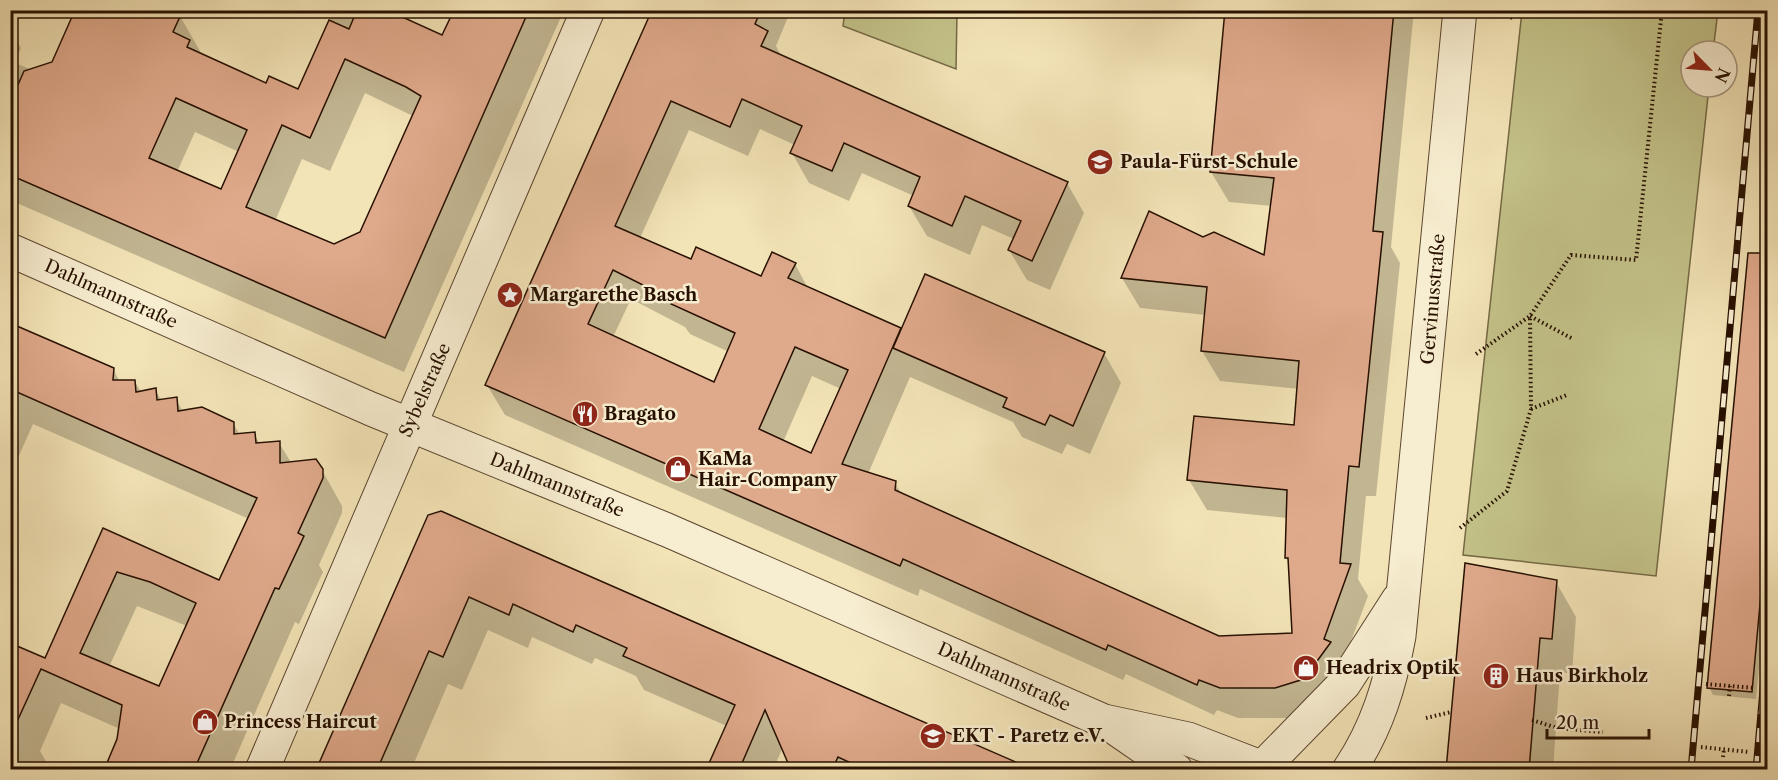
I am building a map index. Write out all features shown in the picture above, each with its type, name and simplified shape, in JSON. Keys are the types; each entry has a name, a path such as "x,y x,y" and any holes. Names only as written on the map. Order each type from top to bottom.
{"street":[{"name":"Sybelstraße","path":"262,770 588,10"},
{"name":"Gervinusstraße","path":"1349,770 1378,717 1391,682 1406,587 1460,10"},
{"name":"Dahlmannstraße","path":"10,250 410,424 666,530 1104,721 1176,770"},
{"name":"Gervinusstraße","path":"1263,769 1344,684 1374,641 1406,587"},
{"name":"Dahlmannstraße","path":"1104,721 1188,739 1263,769"}],"path":[{"path":"1510,18 1527,10"},
{"path":"1476,354 1530,316 1571,255 1636,260 1662,10"},
{"path":"1530,316 1573,339"},
{"path":"1460,528 1507,491 1531,409 1530,316"},
{"path":"1531,409 1567,395"},
{"path":"1706,684 1754,688"},
{"path":"1729,696 1730,686"},
{"path":"1426,718 1451,712"},
{"path":"1532,720 1557,728 1603,732"},
{"path":"1701,747 1749,752"},
{"path":"1724,749 1724,757"}],"shaded area":[{"path":"845,11 957,11 956,69 843,26"},
{"path":"1522,11 1718,11 1714,39 1679,39 1679,99 1708,99 1656,576 1463,555"}],"building":[{"path":"75,10 183,10 173,32 190,40 187,47 266,83 269,76 298,89 329,20 349,29 357,10 387,10 442,35 454,10 529,10 385,338 10,175 10,103 24,71 52,62","holes":["345,59 421,96 360,232 334,244 246,207 282,125 310,138","176,98 247,130 221,189 149,158"]},
{"path":"652,10 761,10 755,24 768,31 761,46 1068,182 1032,261 1008,250 1021,221 965,196 952,226 908,206 920,177 844,143 832,171 790,153 802,126 742,99 730,127 671,101 615,226 691,259 696,247 761,276 772,252 796,263 788,278 901,328 842,464 896,481 895,490 1219,636 1292,633 1288,558 1285,558 1287,490 1187,480 1194,416 1294,425 1299,361 1201,351 1207,287 1121,278 1149,211 1203,237 1214,232 1264,255 1274,178 1210,172 1225,10 1394,10 1373,231 1383,232 1359,467 1349,466 1340,563 1351,564 1324,639 1331,642 1304,679 1275,688 1220,688 1199,680 1197,685 1108,645 1106,650 903,559 900,566 485,385","holes":["613,270 673,300 671,304 735,333 714,382 588,324","795,347 848,370 811,453 759,429"]},
{"path":"1748,253 1767,253 1767,527 1752,692 1707,688"},
{"path":"925,274 1105,352 1073,426 1050,415 1045,425 1003,407 1007,398 893,348"},
{"path":"10,323 114,368 113,380 135,380 136,392 156,388 157,400 177,397 178,411 202,407 234,422 234,434 255,432 256,443 280,441 280,463 316,459 323,469 323,478 298,533 304,536 279,589 275,588 194,770 104,770 117,739 122,705 41,669 10,737 10,643 45,658 103,528 219,580 257,498 10,389","holes":["117,572 150,582 196,603 159,686 80,653"]},
{"path":"441,511 1034,770 866,770 838,757 832,770 791,770 765,710 739,770 706,770 735,705 623,656 627,648 576,625 573,632 513,604 509,615 469,597 443,657 429,651 377,770 316,770 428,515"},
{"name":"Haus Birkholz","path":"1465,563 1557,580 1552,639 1540,638 1529,770 1446,770"}],"railway":[{"path":"1691,770 1758,10"},
{"path":"1756,770 1768,632"}],"place":[{"name":"Paula-Fürst-Schule","path":"1100,162"},
{"name":"Margarethe Basch","path":"510,295"},
{"name":"Bragato","path":"585,414"},
{"name":"KaMa Hair-Company","path":"678,469"},
{"name":"Headrix Optik","path":"1306,668"},
{"name":"Haus Birkholz","path":"1496,676"},
{"name":"Princess Haircut","path":"205,722"},
{"name":"EKT - Paretz e.V.","path":"933,736"}]}
